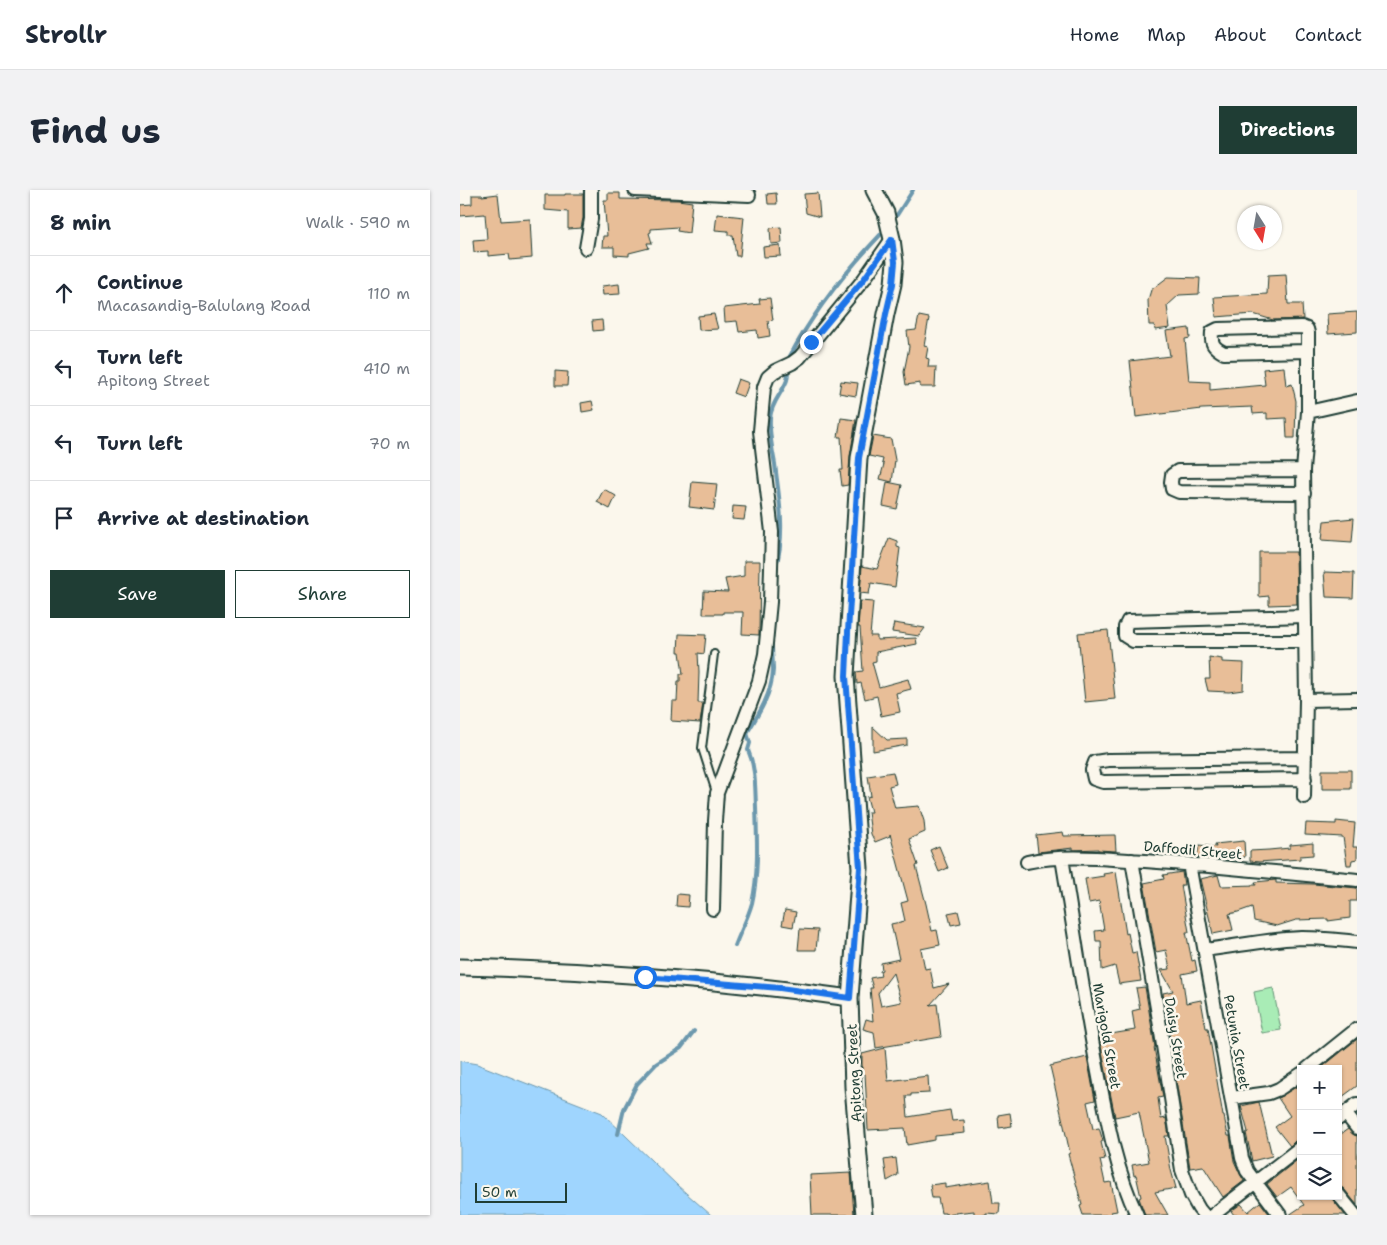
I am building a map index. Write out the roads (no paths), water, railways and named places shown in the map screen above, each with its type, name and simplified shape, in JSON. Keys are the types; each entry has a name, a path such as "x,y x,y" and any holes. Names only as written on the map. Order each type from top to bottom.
{"street":[{"path":"586,248 591,219 591,190"},
{"path":"635,190 750,195"},
{"name":"Apitong Street","path":"864,1215 854,1087 850,998 860,868 846,676 859,458 893,284 895,262 886,213 874,190"},
{"path":"713,909 717,793 759,681 765,654 770,602 772,532 760,431 764,387 768,377 800,357 864,279 892,239"},
{"path":"1304,797 1306,700 1303,470 1308,412 1308,351 1308,333 1307,329 1302,327 1218,328 1212,332 1211,340 1215,348 1224,353 1308,351"},
{"path":"1308,412 1357,402"},
{"path":"1303,470 1178,471 1172,475 1171,482 1172,489 1180,492 1304,493"},
{"path":"1305,616 1128,621 1125,627 1125,636 1132,641 1305,641"},
{"path":"1306,700 1357,699"},
{"path":"1305,758 1108,760 1095,762 1092,770 1094,779 1103,782 1305,779"},
{"name":"Daffodil Street","path":"1027,862 1049,858 1132,860 1357,880"},
{"name":"Marigold Street","path":"1062,858 1106,1114 1122,1178 1137,1215"},
{"name":"Daisy Street","path":"1132,860 1182,1170 1192,1195 1204,1215"},
{"name":"Petunia Street","path":"1189,864 1242,1158 1247,1171 1280,1215"},
{"path":"1205,950 1301,938 1357,942"},
{"path":"460,967 562,970 780,988 850,998"},
{"path":"1312,1065 1357,1029"},
{"path":"1232,1098 1279,1090 1297,1077"},
{"path":"1357,1104 1342,1116 1357,1128"},
{"path":"1213,1215 1297,1150"},
{"path":"1342,1199 1355,1215"}],"lane":[{"path":"714,654 702,748 717,793"}],"water":[{"path":"460,1061 477,1064 602,1113 711,1215 460,1215"}],"waterway":[{"path":"897,215 913,190"},
{"path":"788,361 798,341 831,292 882,233"},
{"path":"776,566 781,541 781,515 770,436 770,418 773,407 787,380 788,368"},
{"path":"735,946 752,903 757,867 754,771 748,750 750,743 747,733 760,711 770,687 773,670 772,645"},
{"path":"618,1134 624,1109 637,1084 656,1064 681,1048 694,1031"}]}
